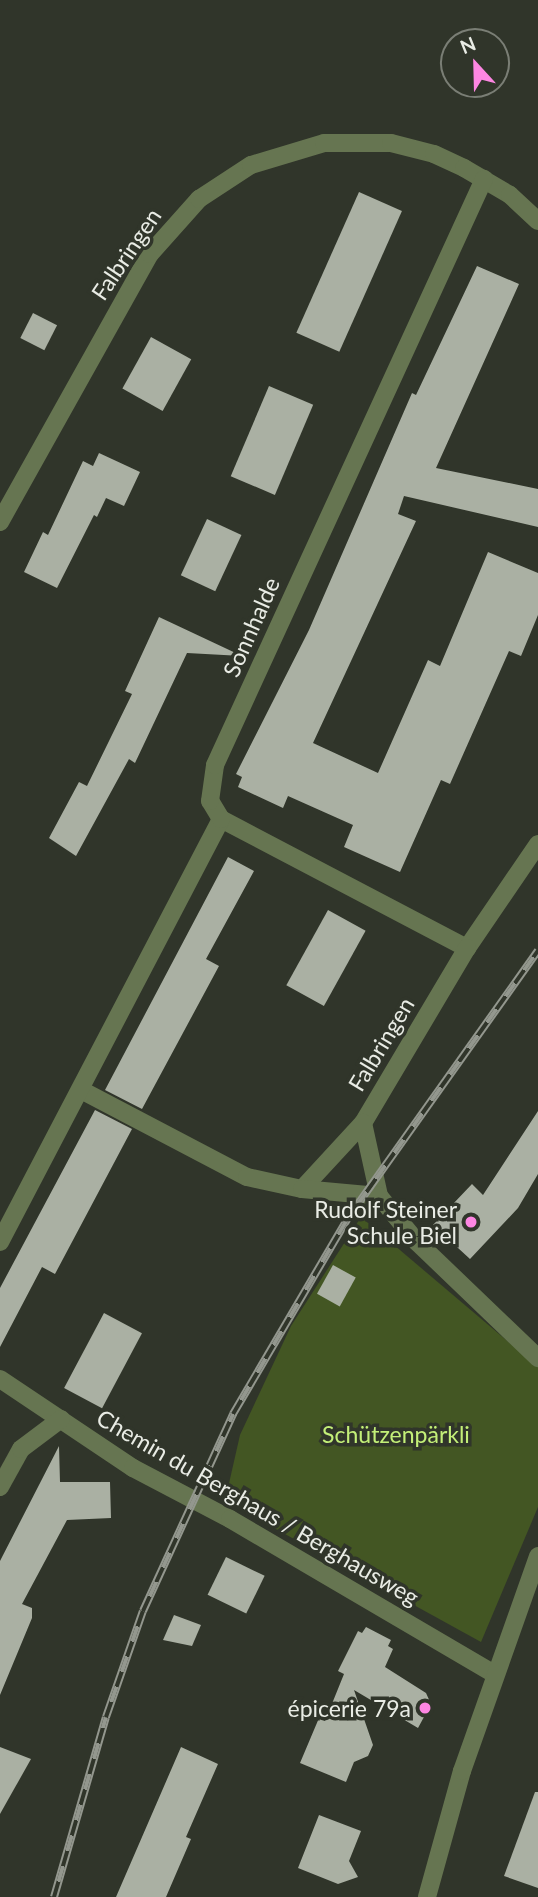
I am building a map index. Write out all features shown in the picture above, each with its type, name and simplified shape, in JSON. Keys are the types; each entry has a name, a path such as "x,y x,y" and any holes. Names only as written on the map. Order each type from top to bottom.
{"street":[{"name":"Falbringen","path":"0,522 150,254 182,214 219,183 280,153 357,141 413,148 484,179 538,221"},
{"name":"Sonnhalde","path":"221,819 210,801 215,765 484,179"},
{"path":"0,1242 83,1091 221,819 467,948"},
{"name":"Falbringen","path":"538,844 467,948 363,1123 379,1196 417,1242 538,1357"},
{"path":"83,1091 247,1177 302,1189 379,1196"},
{"path":"302,1189 363,1123"},
{"name":"Chemin du Berghaus / Berghausweg","path":"0,1379 133,1468 230,1519 494,1674"},
{"path":"0,1487 20,1449 61,1419"},
{"path":"427,1897 494,1674 538,1556"}],"green space":[{"name":"Schützenpärkli","path":"361,1217 538,1367 538,1507 481,1642 225,1501 240,1435 291,1326"}],"building":[{"path":"359,192 402,211 339,352 296,333"},
{"path":"477,266 519,284 436,468 538,489 538,527 404,496 398,514 416,521 313,743 378,773 428,660 440,666 488,552 538,573 538,615 521,656 509,651 450,784 441,780 400,872 344,847 353,825 288,796 283,808 238,787 242,777 236,774 309,630 412,393 416,395"},
{"path":"33,313 57,325 44,350 20,338"},
{"path":"151,337 191,359 163,411 122,389"},
{"path":"269,386 313,405 275,495 231,476"},
{"path":"99,453 140,472 124,506 106,498 97,517 94,515 57,588 24,572 43,532 48,535 83,461 93,466"},
{"path":"207,519 241,535 215,591 181,575"},
{"path":"159,617 242,656 187,653 135,763 129,759 76,856 49,838 79,782 87,786 132,694 125,691"},
{"path":"228,857 254,871 206,959 219,966 142,1109 105,1090"},
{"path":"328,910 366,931 324,1006 286,985"},
{"path":"95,1110 132,1129 55,1274 42,1267 0,1347 0,1288"},
{"path":"538,1111 538,1174 518,1208 470,1259 433,1225 472,1184 483,1195"},
{"path":"333,1265 356,1278 340,1306 317,1294"},
{"path":"104,1313 142,1333 102,1408 64,1388"},
{"path":"59,1446 60,1482 110,1482 111,1518 67,1520 22,1604 32,1608 32,1618 0,1695 0,1561"},
{"path":"226,1557 265,1576 246,1614 208,1595"},
{"path":"174,1615 201,1625 192,1646 163,1640"},
{"path":"366,1627 391,1640 388,1646 393,1649 385,1667 426,1693 431,1704 418,1728 354,1690 373,1745 368,1756 354,1762 346,1782 300,1763 319,1718 325,1721 344,1674 338,1671 358,1631 362,1633"},
{"path":"0,1747 31,1759 0,1814"},
{"path":"181,1747 218,1764 186,1837 191,1839 166,1897 116,1897"},
{"path":"535,1792 538,1792 538,1888 504,1876"},
{"path":"319,1815 361,1831 349,1861 358,1877 338,1884 298,1868"}],"railway":[{"path":"54,1897 106,1717 143,1611 233,1414 348,1218 538,951"}],"place":[{"name":"Rudolf Steiner Schule Biel","path":"471,1222"},
{"name":"épicerie 79a","path":"425,1708"}]}
